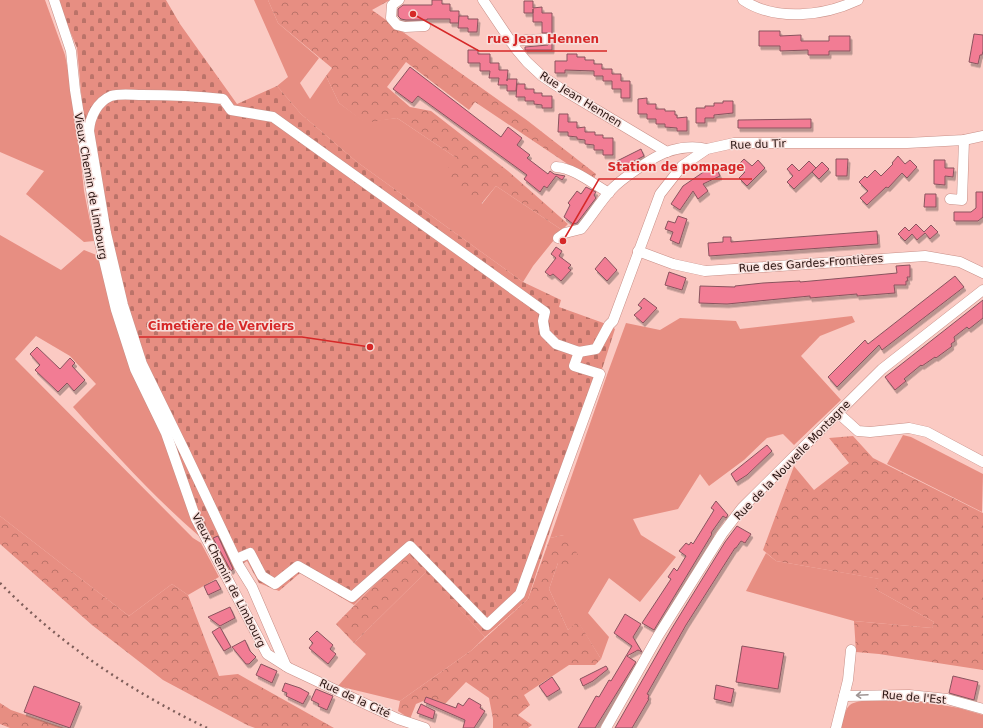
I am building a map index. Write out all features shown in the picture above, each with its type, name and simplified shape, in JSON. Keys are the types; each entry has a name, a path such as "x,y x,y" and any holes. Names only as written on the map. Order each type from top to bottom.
{"street":[{"name":"Vieux Chemin de Limbourg","path":"54,0 71,51 75,90 99,238 116,310 135,369 166,433 196,519 267,654 286,666"},
{"path":"400,0 392,5 391,18 397,25 405,27 425,26"},
{"name":"Rue Jean Hennen","path":"483,0 510,41 527,62 542,76 667,152"},
{"path":"743,0 748,4 765,10 799,14 832,9 858,0"},
{"path":"510,41 545,39"},
{"path":"236,559 250,553 262,576 275,584 298,566 352,597 410,546 487,625 520,594 600,374 574,366 579,352 556,344 545,334 543,321 545,312 273,117 231,110 223,98 178,95 111,96 97,108 90,122 89,131 106,233 123,305 142,364 236,559 252,587 286,666"},
{"name":"Rue du Tir","path":"579,352 596,349 609,325 613,321 660,194 682,166 707,149 734,143 907,143 964,140 983,136"},
{"path":"950,199 962,200 964,140"},
{"path":"558,238 565,233 581,230 609,193 621,181 648,162 667,152 696,147 707,149"},
{"path":"556,167 580,176 609,193"},
{"name":"Rue des Gardes-Frontières","path":"638,251 673,264 705,270 925,256 960,262 983,273"},
{"name":"Rue de la Nouvelle Montagne","path":"606,728 658,636 726,529 742,508 877,374 983,290"},
{"path":"838,413 858,431 870,432 910,428 927,432 983,462"},
{"path":"836,728 848,680 851,650"},
{"name":"Rue de la Cité","path":"286,666 398,719 425,728"},
{"name":"Rue de l'Est","path":"844,696 876,694 909,695 947,699 983,709"}],"green space":[{"path":"0,0 45,0 65,55 75,106 84,191 94,241 84,242 26,194 44,171 0,152"},
{"path":"57,0 166,0 180,24 237,104 277,86 301,114 357,162 523,282 561,300 559,307 609,325 615,329 528,599 485,637 407,552 354,605 300,573 279,591 259,583 247,561 228,573 199,519 138,366 84,125 77,48"},
{"path":"254,0 268,0 278,23 319,58 300,83 310,99 326,76 339,103 365,122 397,118 455,157 482,204 496,186 562,230 533,266 523,282 357,162 301,114 277,86 288,77"},
{"path":"268,0 390,0 372,10 528,121 596,174 593,181 475,102 469,110 406,62 387,87 410,107 431,111 508,171 568,224 562,230 496,186 481,204 443,176 455,157 397,118 365,123 339,103 326,76 332,68 278,23"},
{"path":"0,235 61,270 84,250 99,256 199,536 150,490 73,407 96,384 70,356 36,336 15,359 193,538 201,543 219,577 188,595 172,584 129,616 0,516"},
{"path":"852,316 855,322 820,336 801,356 841,400 794,445 783,434 767,438 744,460 709,486 700,474 678,509 633,519 641,535 676,557 640,602 609,578 588,613 609,637 601,659 578,622 568,630 549,589 558,563 564,535 550,538 626,323 660,330 680,318 736,321 740,329"},
{"path":"903,435 911,437 983,474 982,512 887,464"},
{"path":"853,436 873,458 983,513 983,670 879,654 856,652 854,621 932,628 934,622 875,589 879,579 776,561 763,550 794,466 814,490 849,463 829,438"},
{"path":"0,516 129,616 172,584 188,595 219,676 238,674 334,728 255,728 163,680 92,625 0,544"},
{"path":"564,535 579,556 568,567 558,563 549,589 568,630 578,621 601,659 595,665 569,665 524,695 530,705 518,715 532,725 528,728 493,728 489,698 466,682 445,704 428,699 416,704 410,719 398,711 400,701 472,650 528,599 550,538"},
{"path":"407,552 426,572 354,643 336,624"},
{"path":"766,553 776,561 880,579 875,589 934,622 932,628 854,621 746,591"},
{"path":"426,572 485,637 472,650 400,701 338,686 366,654 354,643"},
{"path":"874,700 914,700 959,708 983,715 983,728 841,728 845,713 850,705"},
{"path":"0,703 11,710 64,728 10,728 0,724"}],"building":[{"path":"432,0 442,0 442,4 450,4 450,11 459,11 459,23 450,23 450,19 406,20 401,19 398,16 398,9 403,5 432,5"},
{"path":"524,1 533,1 533,8 542,7 542,13 552,13 552,50 525,50 525,47 548,45 551,39 548,33 542,33 542,22 533,22 533,13 524,13"},
{"path":"459,16 468,16 468,19 478,19 477,32 468,32 468,28 458,28"},
{"path":"759,31 780,31 780,36 801,35 801,41 829,41 829,36 850,36 850,51 829,51 829,55 808,55 808,50 780,51 780,46 759,46"},
{"path":"974,34 983,35 983,51 982,55 980,55 978,64 969,62"},
{"path":"468,50 478,50 478,54 490,54 490,63 499,63 499,70 508,70 507,79 517,79 516,91 507,91 507,85 498,85 499,78 489,78 490,71 480,71 480,63 468,63"},
{"path":"567,54 577,54 577,57 585,57 585,60 594,60 594,64 602,64 602,69 612,69 612,74 621,74 621,81 630,81 630,98 621,98 621,89 612,89 612,81 603,81 603,76 594,76 594,71 565,70 565,73 555,73 555,61 567,61"},
{"path":"410,67 501,137 508,127 522,138 517,145 530,155 527,158 548,174 550,171 554,174 565,176 562,180 556,176 547,188 544,186 540,192 524,179 527,175 418,96 412,103 393,89"},
{"path":"517,84 525,84 525,89 534,89 534,93 542,93 542,96 552,96 552,108 542,108 542,105 534,104 534,101 525,101 525,97 516,97"},
{"path":"647,98 647,104 656,104 656,109 675,111 677,118 687,117 687,131 677,131 677,128 665,127 665,124 656,124 656,119 647,119 647,114 638,114 638,99"},
{"path":"723,101 733,101 733,113 714,115 714,118 705,118 705,123 696,123 696,108 714,106 714,103 723,103"},
{"path":"559,114 568,114 568,122 577,122 577,128 585,127 585,132 595,132 595,135 603,135 603,138 613,138 613,155 603,155 603,150 594,150 594,145 585,144 585,140 577,139 577,137 568,136 568,132 558,132"},
{"path":"811,119 811,128 738,128 738,120"},
{"path":"641,149 644,156 621,168 617,161"},
{"path":"898,156 905,164 910,160 917,167 907,178 902,173 888,188 886,187 867,205 860,198 868,191 859,182 865,176 867,178 875,170 881,176 893,164 892,163"},
{"path":"744,159 752,166 758,160 765,168 747,186 739,178 745,172 738,165"},
{"path":"836,159 848,159 847,176 836,176"},
{"path":"934,160 945,160 945,168 954,168 953,177 945,176 945,185 934,184"},
{"path":"809,161 816,168 794,189 787,182 793,176 787,169 792,164 799,171"},
{"path":"822,162 829,169 819,179 812,172"},
{"path":"715,165 720,176 703,184 708,191 698,199 693,191 680,210 671,204 683,186 705,171 704,170"},
{"path":"586,187 596,192 594,195 596,198 577,223 573,224 564,217 570,205 568,203 577,191 581,194"},
{"path":"976,192 983,192 983,217 978,221 954,221 954,212 971,212 976,208"},
{"path":"925,194 936,194 936,207 924,207"},
{"path":"678,216 687,219 679,244 670,240 673,232 665,229 668,221 675,223"},
{"path":"916,224 924,232 931,225 938,232 930,239 925,233 917,240 912,234 905,241 898,234 905,227 909,231"},
{"path":"877,231 878,244 709,256 708,243 723,242 723,237 731,237 731,242"},
{"path":"556,247 562,251 559,256 571,265 568,268 571,270 561,281 553,274 550,276 545,272 556,258 551,254"},
{"path":"605,257 617,270 607,281 595,269"},
{"path":"910,265 910,277 907,277 908,281 906,281 906,285 894,285 895,293 857,296 857,294 810,298 810,296 727,304 699,303 700,286 735,287 763,283 800,282 897,273 896,266"},
{"path":"669,272 686,278 682,290 665,285"},
{"path":"955,276 964,287 882,350 879,345 837,387 828,377 865,340 868,344"},
{"path":"644,298 657,308 643,323 634,315 642,308 638,305"},
{"path":"983,300 983,318 969,329 967,327 954,337 955,341 951,344 951,347 936,358 935,357 922,366 921,365 904,379 906,381 895,390 885,377"},
{"path":"37,347 60,369 70,358 75,363 72,366 85,380 74,391 67,383 58,392 35,370 40,365 30,354"},
{"path":"767,445 772,451 747,475 736,482 731,474"},
{"path":"716,501 728,515 726,518 723,516 711,533 712,534 654,630 642,623 671,579 668,577 674,568 677,571 686,556 679,551 686,543 689,545 691,542 693,544 714,510 711,508"},
{"path":"737,526 751,534 745,543 741,541 735,548 686,625 647,694 649,695 649,699 632,728 615,728 672,628 725,542"},
{"path":"218,536 233,569 231,571 213,538"},
{"path":"216,580 221,589 208,595 204,586"},
{"path":"230,607 235,618 220,626 208,617"},
{"path":"625,614 641,624 633,637 642,652 638,650 627,656 636,662 595,728 578,728 596,696 599,697 609,680 611,681 632,646 614,633"},
{"path":"220,627 231,647 224,651 212,632"},
{"path":"317,631 333,645 330,649 336,654 328,664 309,648 313,643 309,639"},
{"path":"245,640 250,651 256,657 249,664 246,664 232,647"},
{"path":"742,646 784,653 778,689 736,682"},
{"path":"261,664 277,671 272,683 256,675"},
{"path":"606,666 608,669 593,681 583,686 580,679"},
{"path":"953,676 978,682 974,700 949,693"},
{"path":"552,677 560,689 547,697 539,686"},
{"path":"285,683 309,693 303,704 286,696 287,693 282,691"},
{"path":"716,685 734,689 731,703 714,699"},
{"path":"34,686 80,703 70,728 24,712"},
{"path":"316,689 333,696 327,710 318,706 319,704 311,700"},
{"path":"426,697 456,708 458,703 463,706 469,698 481,705 480,708 485,711 474,728 463,728 465,720 424,702"},
{"path":"421,704 435,711 433,719 417,713"}],"railway":[{"path":"0,583 47,626 97,664 123,682 178,714 207,728"}],"place":[{"name":"rue Jean Hennen","path":"413,14"},
{"name":"Station de pompage","path":"563,241"},
{"name":"Cimetière de Verviers","path":"370,347"}]}
